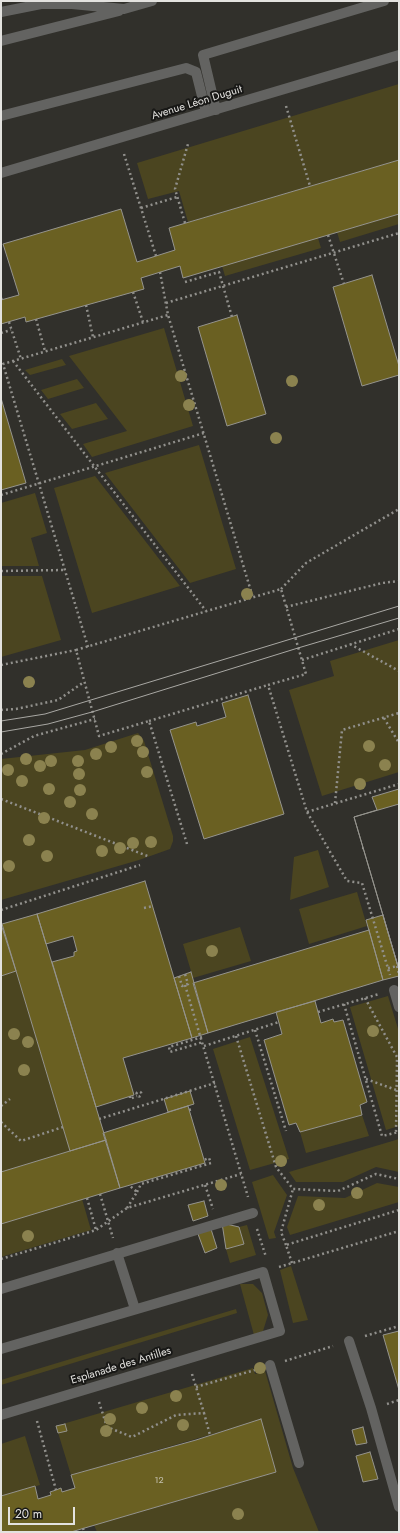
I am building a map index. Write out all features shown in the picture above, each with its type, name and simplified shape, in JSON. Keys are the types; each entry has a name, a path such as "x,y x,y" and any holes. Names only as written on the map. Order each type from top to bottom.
{"street":[{"path":"1,41 152,1"},
{"path":"211,111 203,55 384,1"},
{"path":"1,12 41,4 72,4 124,9"},
{"name":"Avenue Léon Duguit","path":"1,173 399,55"},
{"path":"1,116 186,68 196,72 211,111"},
{"path":"394,990 399,1007"},
{"path":"1,1288 252,1213"},
{"path":"117,1253 135,1309"},
{"path":"1,1349 267,1270"},
{"name":"Esplanade des Antilles","path":"1,1415 280,1331 267,1270"},
{"path":"349,1341 371,1408 399,1507"},
{"path":"270,1365 299,1463"}],"path":[{"path":"281,90 310,186"},
{"path":"119,138 156,256"},
{"path":"185,223 175,189 188,144"},
{"path":"141,208 177,197"},
{"path":"166,303 399,232"},
{"path":"328,235 344,284"},
{"path":"160,272 168,315 253,598"},
{"path":"185,282 219,272 232,317"},
{"path":"133,292 142,322"},
{"path":"86,305 93,337"},
{"path":"88,647 3,364 168,315"},
{"path":"36,319 45,352"},
{"path":"9,322 21,359"},
{"path":"1,333 12,330"},
{"path":"13,361 206,611"},
{"path":"1,495 204,433"},
{"path":"1,665 88,647 281,589 306,563 399,509"},
{"path":"1,571 65,570"},
{"path":"286,607 382,583 399,581"},
{"path":"76,650 99,736 306,674 281,589"},
{"path":"302,660 399,629"},
{"path":"350,644 399,671"},
{"path":"1,710 16,709 58,700 84,682"},
{"path":"268,685 307,812 347,881 362,883 388,968 397,966 399,974"},
{"path":"335,803 342,730 399,713"},
{"path":"384,718 399,743"},
{"path":"1,754 34,736 95,719"},
{"path":"149,721 187,844"},
{"path":"307,812 399,784"},
{"path":"1,798 150,857"},
{"path":"1,910 140,865"},
{"path":"144,908 153,906"},
{"path":"185,974 188,984 185,985"},
{"path":"179,976 182,986 185,985 202,1037 267,1270 399,1230"},
{"path":"318,1012 394,990"},
{"path":"344,1004 382,1136 397,1132 397,1058 365,998"},
{"path":"204,1046 279,1022"},
{"path":"255,1030 286,1131"},
{"path":"236,1036 276,1167 293,1189 338,1191 376,1174 399,1179"},
{"path":"202,1037 169,1047 170,1052 203,1042"},
{"path":"366,1078 398,1091"},
{"path":"99,1119 215,1083"},
{"path":"130,1096 130,1099 137,1096"},
{"path":"1,1106 10,1099"},
{"path":"189,1110 193,1109"},
{"path":"1,1122 21,1141 63,1127"},
{"path":"127,1208 141,1184 211,1163 209,1158 204,1160"},
{"path":"1,1259 96,1230 127,1208 241,1174"},
{"path":"205,1185 213,1211"},
{"path":"129,1186 136,1192"},
{"path":"292,1263 281,1232 293,1189"},
{"path":"100,1194 108,1222"},
{"path":"87,1198 96,1230"},
{"path":"286,1245 399,1210"},
{"path":"210,1435 196,1386 399,1326"},
{"path":"95,1386 107,1427 132,1437 176,1415 204,1413"},
{"path":"33,1405 56,1490"}],"shaded area":[{"path":"399,84 399,160 188,222 179,191 148,199 137,163"},
{"path":"399,214 399,224 340,242 337,232"},
{"path":"318,238 321,248 225,276 222,266"},
{"path":"164,328 193,426 92,457 83,444 127,431 69,356"},
{"path":"62,359 66,365 30,375 25,370"},
{"path":"77,379 84,388 48,399 41,390"},
{"path":"96,403 108,419 72,429 60,414"},
{"path":"199,445 236,569 190,583 105,473"},
{"path":"95,476 180,586 92,613 54,488"},
{"path":"35,493 47,533 31,538 39,566 1,566 1,503"},
{"path":"1,576 42,576 61,640 1,657"},
{"path":"399,640 399,772 322,796 289,690 334,676 330,661"},
{"path":"138,733 144,741 173,836 170,849 139,860 1,900 1,759 85,750"},
{"path":"318,850 329,887 290,900 294,857"},
{"path":"357,892 367,926 309,944 299,909"},
{"path":"240,927 251,961 193,978 183,944"},
{"path":"16,971 70,1151 1,1172 1,976"},
{"path":"388,996 399,1032 399,1126 386,1130 350,1007"},
{"path":"250,1037 289,1159 250,1170 213,1049"},
{"path":"362,1115 369,1136 306,1153 300,1132"},
{"path":"399,1139 399,1172 376,1167 343,1182 296,1182 289,1172"},
{"path":"273,1175 287,1195 274,1232 276,1238 269,1239 252,1182"},
{"path":"377,1183 399,1187 399,1202 290,1235 287,1227 298,1196 345,1198"},
{"path":"82,1199 91,1230 1,1257 1,1224"},
{"path":"247,1225 256,1255 230,1263 226,1249 244,1244 239,1227"},
{"path":"291,1266 308,1320 293,1323 280,1270"},
{"path":"240,1284 253,1284 262,1293 268,1315 263,1331 254,1335"},
{"path":"236,1309 237,1313 1,1385 1,1380"},
{"path":"253,1368 255,1374 265,1371 293,1468 319,1532 97,1532 94,1525 276,1472 261,1420 71,1475 56,1426"},
{"path":"25,1436 40,1485 1,1496 1,1444"}],"building":[{"path":"399,160 399,214 183,278 180,266 141,278 144,289 26,322 25,317 1,324 1,300 19,295 3,244 121,209 137,262 175,250 169,228"},
{"path":"372,275 399,366 399,375 362,386 333,287"},
{"path":"237,315 266,414 227,426 198,327"},
{"path":"1,398 26,483 1,490"},
{"path":"248,695 284,814 204,839 170,730 196,722 197,726 226,717 222,703"},
{"path":"399,789 398,966 354,817 377,810 372,797"},
{"path":"399,804 399,970 354,817"},
{"path":"145,881 192,1038 123,1058 134,1095 96,1107 52,962 74,956 74,952 77,951 73,936 46,944 37,914"},
{"path":"37,914 106,1140 70,1151 2,924"},
{"path":"383,915 399,970 399,976 383,980 366,920"},
{"path":"1,924 16,971 1,976"},
{"path":"369,930 383,980 208,1033 193,983"},
{"path":"191,972 208,1033 192,1038 174,978"},
{"path":"315,1001 321,1023 333,1019 334,1022 343,1020 367,1102 360,1105 362,1115 300,1132 296,1123 289,1125 264,1040 282,1034 276,1012"},
{"path":"190,1091 194,1104 168,1112 164,1099"},
{"path":"188,1106 205,1163 120,1188 103,1133"},
{"path":"106,1140 120,1188 1,1224 1,1172"},
{"path":"204,1201 208,1216 193,1221 188,1205"},
{"path":"222,1223 239,1227 244,1244 226,1249"},
{"path":"210,1226 217,1248 205,1253 198,1234"},
{"path":"399,1331 399,1390 383,1335"},
{"path":"261,1419 276,1472 71,1532 1,1532 1,1496 35,1486 38,1499 51,1495 50,1492 61,1488 62,1492 75,1488 71,1475 196,1440"},
{"path":"65,1424 67,1431 58,1433 56,1426"},
{"path":"363,1427 367,1443 356,1445 352,1430"},
{"path":"370,1452 378,1479 363,1482 356,1456"}],"tram line":[{"path":"1,721 45,714 399,606"},
{"path":"1,732 48,724 92,712 399,618"}]}
